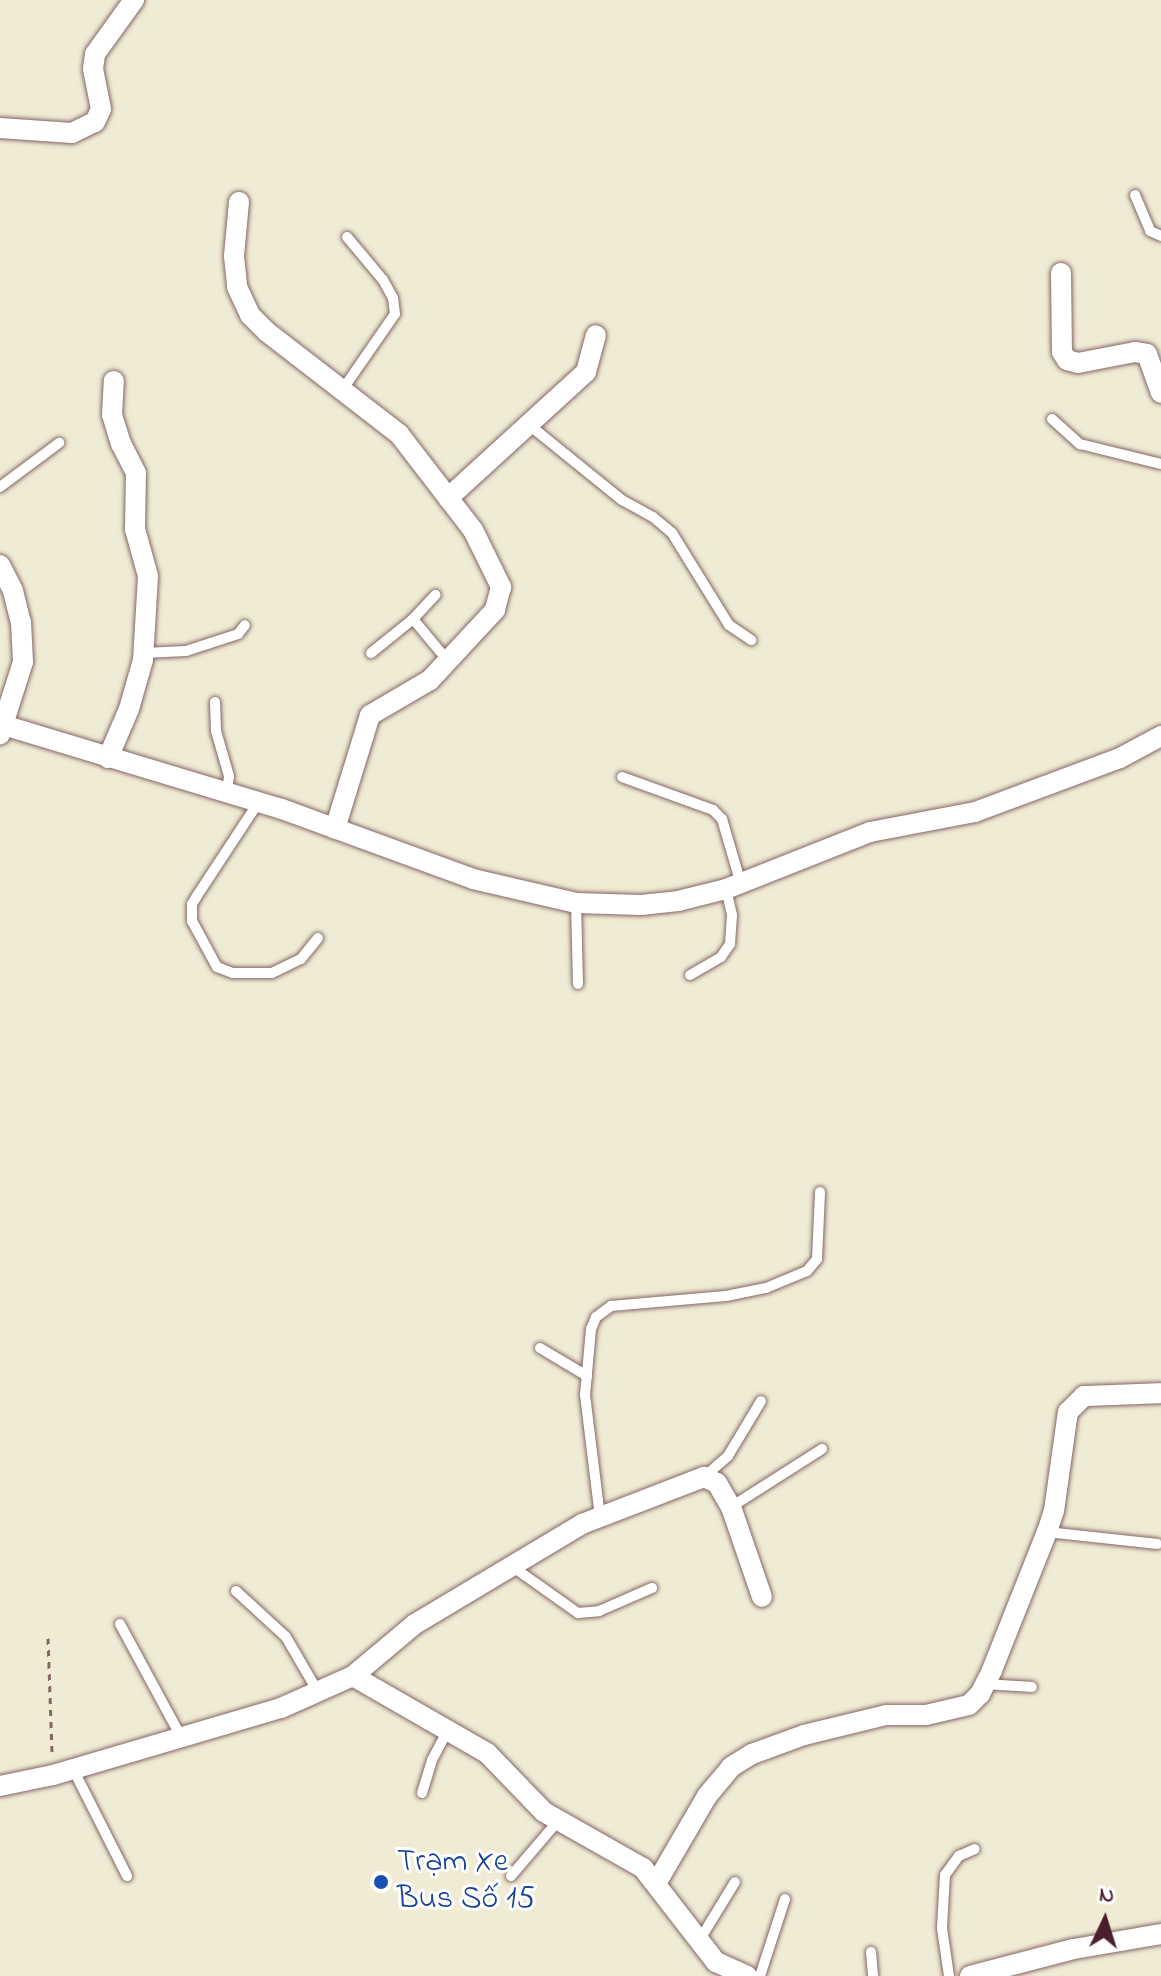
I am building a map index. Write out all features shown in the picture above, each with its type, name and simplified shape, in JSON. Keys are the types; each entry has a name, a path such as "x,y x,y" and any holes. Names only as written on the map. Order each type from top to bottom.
{"street":[{"path":"0,128 72,133 95,122 101,109 93,69 95,54 134,0"},
{"path":"239,202 234,256 237,287 250,315 267,332 399,434 473,530 501,587 495,610 430,680 370,715 335,829"},
{"path":"1061,273 1062,352 1067,360 1078,363 1135,352 1147,354 1161,393"},
{"path":"448,498 586,372 596,335"},
{"path":"108,758 129,709 144,653 148,576 135,529 136,473 121,444 112,415 114,381"},
{"path":"0,565 16,601 23,662 1,728 227,793 473,879 529,895 576,903 641,905 678,901 733,886 870,832 975,812 1120,758 1161,736"},
{"path":"657,1882 707,1796 731,1767 752,1754 804,1735 886,1715 954,1710 969,1705 985,1684 1047,1532 1054,1511 1068,1412 1074,1403 1095,1395 1161,1393"},
{"path":"0,1786 53,1775 281,1708 318,1692 353,1676 415,1624 582,1524 704,1477 717,1483 731,1507 762,1597"},
{"path":"353,1676 449,1728 487,1753 544,1812 643,1868 657,1882 716,1962 747,1976"},
{"path":"970,1976 1074,1949 1161,1934"}],"lane":[{"path":"1135,195 1143,220 1150,231 1161,236"},
{"path":"343,389 395,314 393,298 383,280 347,237"},
{"path":"1052,419 1080,444 1161,464"},
{"path":"528,424 622,500 653,517 672,533 729,625 751,640"},
{"path":"0,487 59,443"},
{"path":"371,653 413,619 435,595"},
{"path":"413,619 448,661"},
{"path":"144,653 186,651 238,634 245,625"},
{"path":"215,702 216,731 229,776 227,793"},
{"path":"622,777 713,810 722,819 732,843 730,944 721,957 690,975"},
{"path":"258,803 197,896 192,921 217,967 233,973 272,973 301,959 318,938"},
{"path":"576,903 578,984"},
{"path":"600,1517 585,1395 591,1329 596,1317 611,1306 726,1296 766,1288 807,1271 817,1259 820,1192"},
{"path":"540,1348 587,1376"},
{"path":"704,1477 728,1456 761,1401"},
{"path":"731,1507 822,1449"},
{"path":"1047,1532 1157,1544"},
{"path":"513,1567 578,1613 599,1611 652,1588"},
{"path":"236,1591 286,1637 318,1692"},
{"path":"120,1624 181,1737"},
{"path":"985,1684 1032,1687"},
{"path":"422,1793 432,1760 449,1728"},
{"path":"73,1769 127,1876"},
{"path":"511,1876 558,1821"},
{"path":"949,1976 942,1928 945,1875 959,1856 975,1849"},
{"path":"699,1941 735,1882"},
{"path":"760,1976 785,1899"},
{"path":"871,1952 873,1976"}],"path":[{"path":"48,1638 53,1775"}],"place":[{"name":"Trạm Xe Bus Số 15","path":"381,1882"}]}
